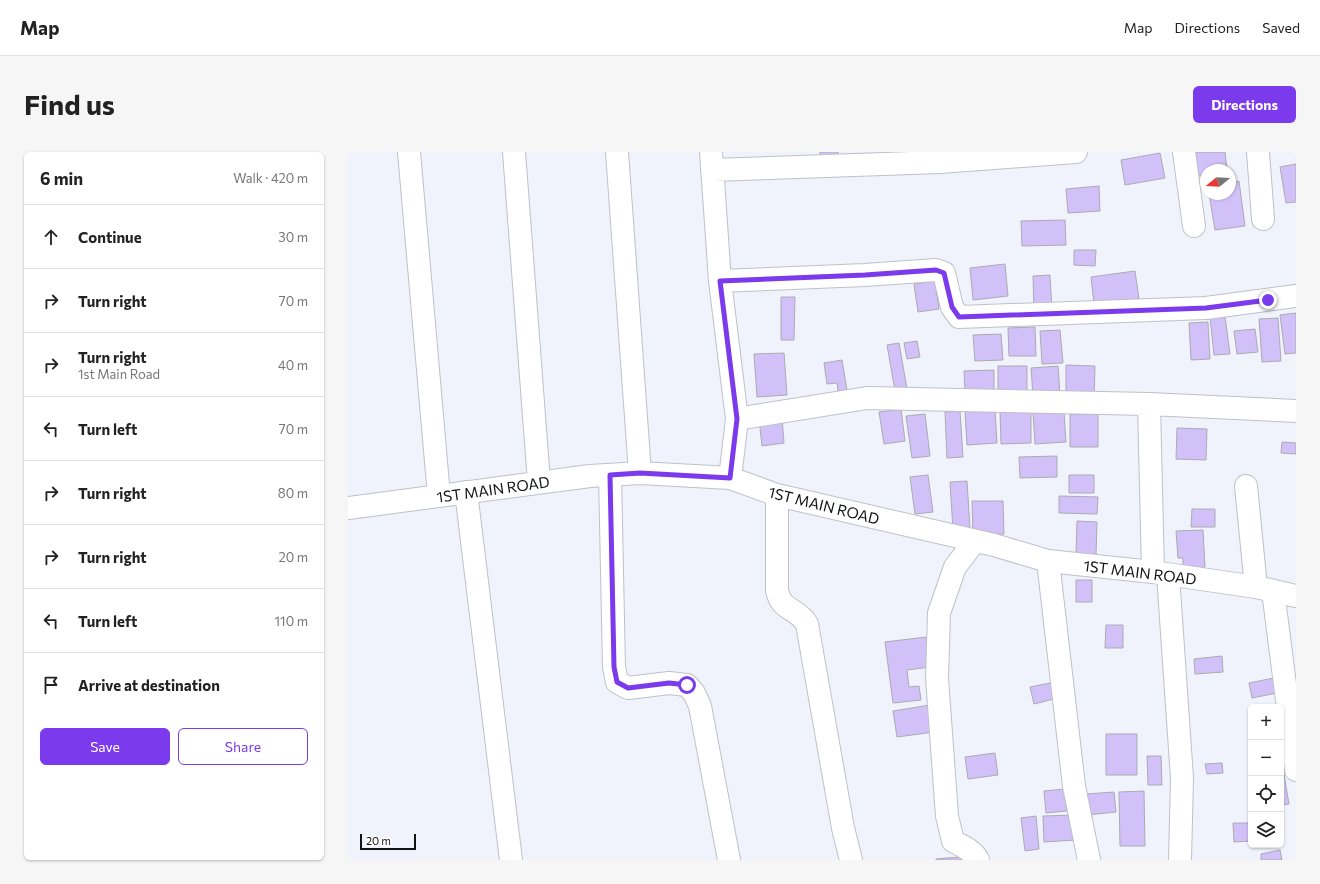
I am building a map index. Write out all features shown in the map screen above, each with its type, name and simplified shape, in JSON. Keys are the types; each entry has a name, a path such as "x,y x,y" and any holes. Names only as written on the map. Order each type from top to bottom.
{"street":[{"path":"409,152 439,496"},
{"path":"514,152 539,482"},
{"path":"617,152 640,473"},
{"path":"730,478 737,419 720,281 711,161 940,162 1076,152"},
{"path":"1184,152 1194,226"},
{"path":"1258,152 1262,219"},
{"path":"720,281 865,275 936,270 944,273 952,307 959,317 1206,308 1296,296"},
{"path":"737,419 867,398 1149,404 1296,411"},
{"path":"1149,404 1161,573 1182,778 1180,860"},
{"name":"1ST MAIN ROAD","path":"348,508 539,482 610,475 640,473 730,478 777,495 994,545 1048,562 1161,573 1265,589 1296,596"},
{"path":"610,475 614,667 617,682 628,688 669,683 687,685 694,693 700,706 729,860"},
{"path":"1246,486 1296,770"},
{"path":"466,492 511,860"},
{"path":"777,495 778,598 782,604 803,618 807,624 843,828 851,860"},
{"path":"975,541 955,567 938,613 937,678 947,816 951,834 953,841 976,855 978,860"},
{"path":"1048,562 1074,786 1089,860"}],"building":[{"path":"820,152 838,152 839,165 821,165"},
{"path":"1195,152 1225,152 1226,164 1200,164 1200,176 1197,176"},
{"path":"1160,153 1165,178 1125,185 1121,160"},
{"path":"1296,164 1296,202 1286,203 1280,167"},
{"path":"1239,181 1245,226 1215,230 1210,200 1236,200 1236,182"},
{"path":"1099,186 1100,211 1068,213 1066,189"},
{"path":"1065,220 1066,245 1022,246 1021,221"},
{"path":"1074,250 1096,250 1095,266 1074,265"},
{"path":"1005,264 1008,296 973,300 970,268"},
{"path":"1135,271 1139,299 1094,304 1091,277"},
{"path":"1050,275 1052,311 1034,312 1033,276"},
{"path":"935,281 939,309 918,312 914,284"},
{"path":"781,297 795,297 794,340 781,340"},
{"path":"1296,313 1296,353 1285,354 1280,315"},
{"path":"1225,316 1230,354 1214,355 1210,317"},
{"path":"1278,318 1281,361 1262,362 1259,319"},
{"path":"1208,322 1210,359 1191,360 1189,323"},
{"path":"1035,327 1036,356 1009,356 1008,328"},
{"path":"1255,329 1258,352 1237,354 1234,331"},
{"path":"1060,330 1063,363 1042,364 1040,331"},
{"path":"1001,334 1003,360 975,361 973,335"},
{"path":"917,341 920,357 907,359 904,343"},
{"path":"899,343 907,389 895,391 887,345"},
{"path":"784,353 787,395 757,397 754,354"},
{"path":"842,360 847,390 838,391 837,383 827,384 824,363"},
{"path":"1066,365 1095,366 1094,398 1066,397"},
{"path":"998,366 1027,366 1027,394 998,393"},
{"path":"1058,366 1060,394 1033,396 1031,368"},
{"path":"994,370 994,391 965,392 964,371"},
{"path":"901,409 905,441 884,444 879,412"},
{"path":"995,410 997,443 967,445 965,411"},
{"path":"960,411 963,457 947,458 945,412"},
{"path":"1000,411 1031,411 1031,443 1001,444"},
{"path":"1064,412 1066,442 1035,444 1033,413"},
{"path":"925,414 930,456 912,458 906,416"},
{"path":"1070,414 1098,414 1098,447 1070,447"},
{"path":"782,417 784,443 762,446 759,419"},
{"path":"1177,428 1207,429 1206,460 1176,459"},
{"path":"1282,442 1296,443 1296,454 1281,453"},
{"path":"1057,456 1057,477 1020,478 1019,457"},
{"path":"928,475 933,512 915,514 910,477"},
{"path":"1069,475 1094,475 1094,493 1069,493"},
{"path":"967,481 970,529 953,530 950,482"},
{"path":"1059,496 1098,497 1097,514 1059,513"},
{"path":"972,501 1003,501 1004,534 973,535"},
{"path":"1192,509 1215,509 1215,527 1191,527"},
{"path":"1077,521 1097,522 1096,555 1076,554"},
{"path":"1203,530 1205,567 1183,567 1183,558 1178,558 1176,531"},
{"path":"1076,580 1092,580 1092,602 1076,602"},
{"path":"1106,625 1123,625 1123,648 1105,648"},
{"path":"926,637 930,667 907,670 909,687 919,686 921,700 893,703 885,642"},
{"path":"1222,656 1223,672 1195,674 1194,659"},
{"path":"1279,677 1282,692 1252,698 1249,683"},
{"path":"1055,682 1058,698 1034,704 1030,687"},
{"path":"930,705 934,732 897,737 893,711"},
{"path":"1106,734 1137,734 1137,775 1106,775"},
{"path":"995,753 998,775 968,779 965,757"},
{"path":"1147,756 1161,756 1162,785 1148,785"},
{"path":"1222,763 1223,773 1207,774 1205,764"},
{"path":"1284,775 1289,804 1284,805"},
{"path":"1064,789 1067,811 1046,813 1044,791"},
{"path":"1144,791 1145,846 1120,846 1119,792"},
{"path":"1114,792 1116,812 1087,815 1086,794"},
{"path":"1075,815 1076,840 1044,842 1043,816"},
{"path":"1036,816 1039,849 1025,851 1021,818"},
{"path":"1233,823 1248,823 1248,841 1234,842"},
{"path":"1280,850 1282,860 1261,860 1261,854"},
{"path":"971,856 972,860 936,860 936,859"}],"route":[{"path":"687,685 669,683 628,688 617,682 614,667 610,475 640,473 730,478 737,419 720,281 865,275 936,270 944,273 952,307 959,317 1206,308 1268,300"}]}
